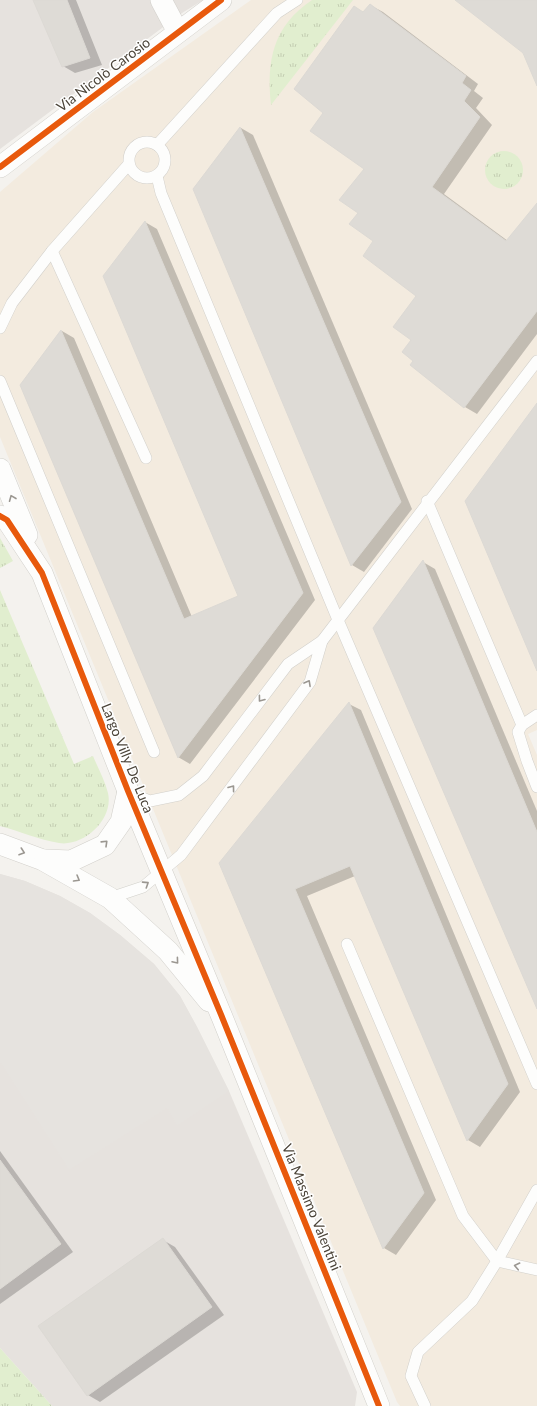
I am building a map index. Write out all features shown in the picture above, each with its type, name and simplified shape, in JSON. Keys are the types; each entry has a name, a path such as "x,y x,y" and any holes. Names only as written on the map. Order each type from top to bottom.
{"street":[{"path":"161,0 178,32"},
{"name":"Via Nicolò Carosio","path":"0,168 221,0"},
{"path":"0,469 42,573"},
{"name":"Largo Villy De Luca","path":"0,516 7,520 42,573 128,792 222,1017"},
{"name":"Largo Villy De Luca","path":"43,860 71,861 105,845 120,822 128,792"},
{"name":"Largo Villy De Luca","path":"0,844 43,860 110,898 168,951 222,1017"},
{"name":"Via Massimo Valentini","path":"222,1017 379,1406"}],"lane":[{"path":"157,145 277,13 297,0"},
{"path":"151,142 157,145 164,154 165,160 162,172 151,178 140,177 131,170 129,164 131,153 139,144 151,142"},
{"path":"0,328 12,303 52,251 129,164"},
{"path":"157,176 161,193 338,620 537,1084"},
{"path":"52,251 146,458"},
{"path":"128,792 150,801 180,795 203,776 288,664 322,641 537,360"},
{"path":"0,381 154,752"},
{"path":"427,502 522,725"},
{"path":"110,898 143,887 162,873 181,855 310,682 322,641"},
{"path":"537,715 522,725 518,732 537,787"},
{"path":"346,944 463,1216 497,1261 537,1270"},
{"path":"425,1406 411,1376 418,1352 472,1301 497,1261 537,1190"}],"shaded area":[{"path":"0,0 203,0 182,13 0,149"},
{"path":"251,0 537,0 537,730 528,734 537,755 537,1406 400,1406 397,1402 0,437 0,192 93,112"},
{"path":"0,874 25,881 60,896 90,913 120,935 154,964 180,996 229,1091 357,1392 355,1406 52,1406 0,1348"},
{"path":"0,874 25,881 60,896 90,913 120,935 154,964 180,996 229,1091 177,1126 167,1108 69,1170 0,1062"}],"green space":[{"path":"312,0 353,0 271,105 271,59 275,46 288,21"},
{"path":"504,151 514,154 520,160 523,170 520,180 514,186 504,189 494,186 488,180 485,170 488,160 494,154"},
{"path":"0,538 13,561 0,568"},
{"path":"0,590 74,764 93,756 107,788 109,803 102,821 87,836 78,841 69,843 52,842 0,826"},
{"path":"0,1348 52,1406 0,1406"}],"building":[{"path":"33,0 67,0 90,58 62,67"},
{"path":"455,0 537,0 537,86 523,53"},
{"path":"370,4 466,76 462,83 471,90 464,101 480,117 432,187 506,241 537,203 537,311 464,408 410,365 413,361 402,352 411,340 393,327 416,296 363,256 373,241 349,224 358,213 339,200 364,169 310,131 323,113 294,89 354,6 363,12"},
{"path":"240,127 401,502 351,566 193,189"},
{"path":"145,221 303,593 178,758 20,385 61,330 184,619 238,596 103,276"},
{"path":"537,403 537,671 465,501"},
{"path":"423,560 537,832 537,1009 373,628"},
{"path":"349,702 508,1084 467,1141 350,866 295,889 424,1193 383,1249 219,863"},
{"path":"0,1160 61,1244 0,1289"},
{"path":"163,1238 212,1307 87,1396 38,1326"}],"cycle path":[{"path":"0,167 221,0"},
{"path":"0,516 7,520 42,573 128,791 222,1017 379,1406"}]}
